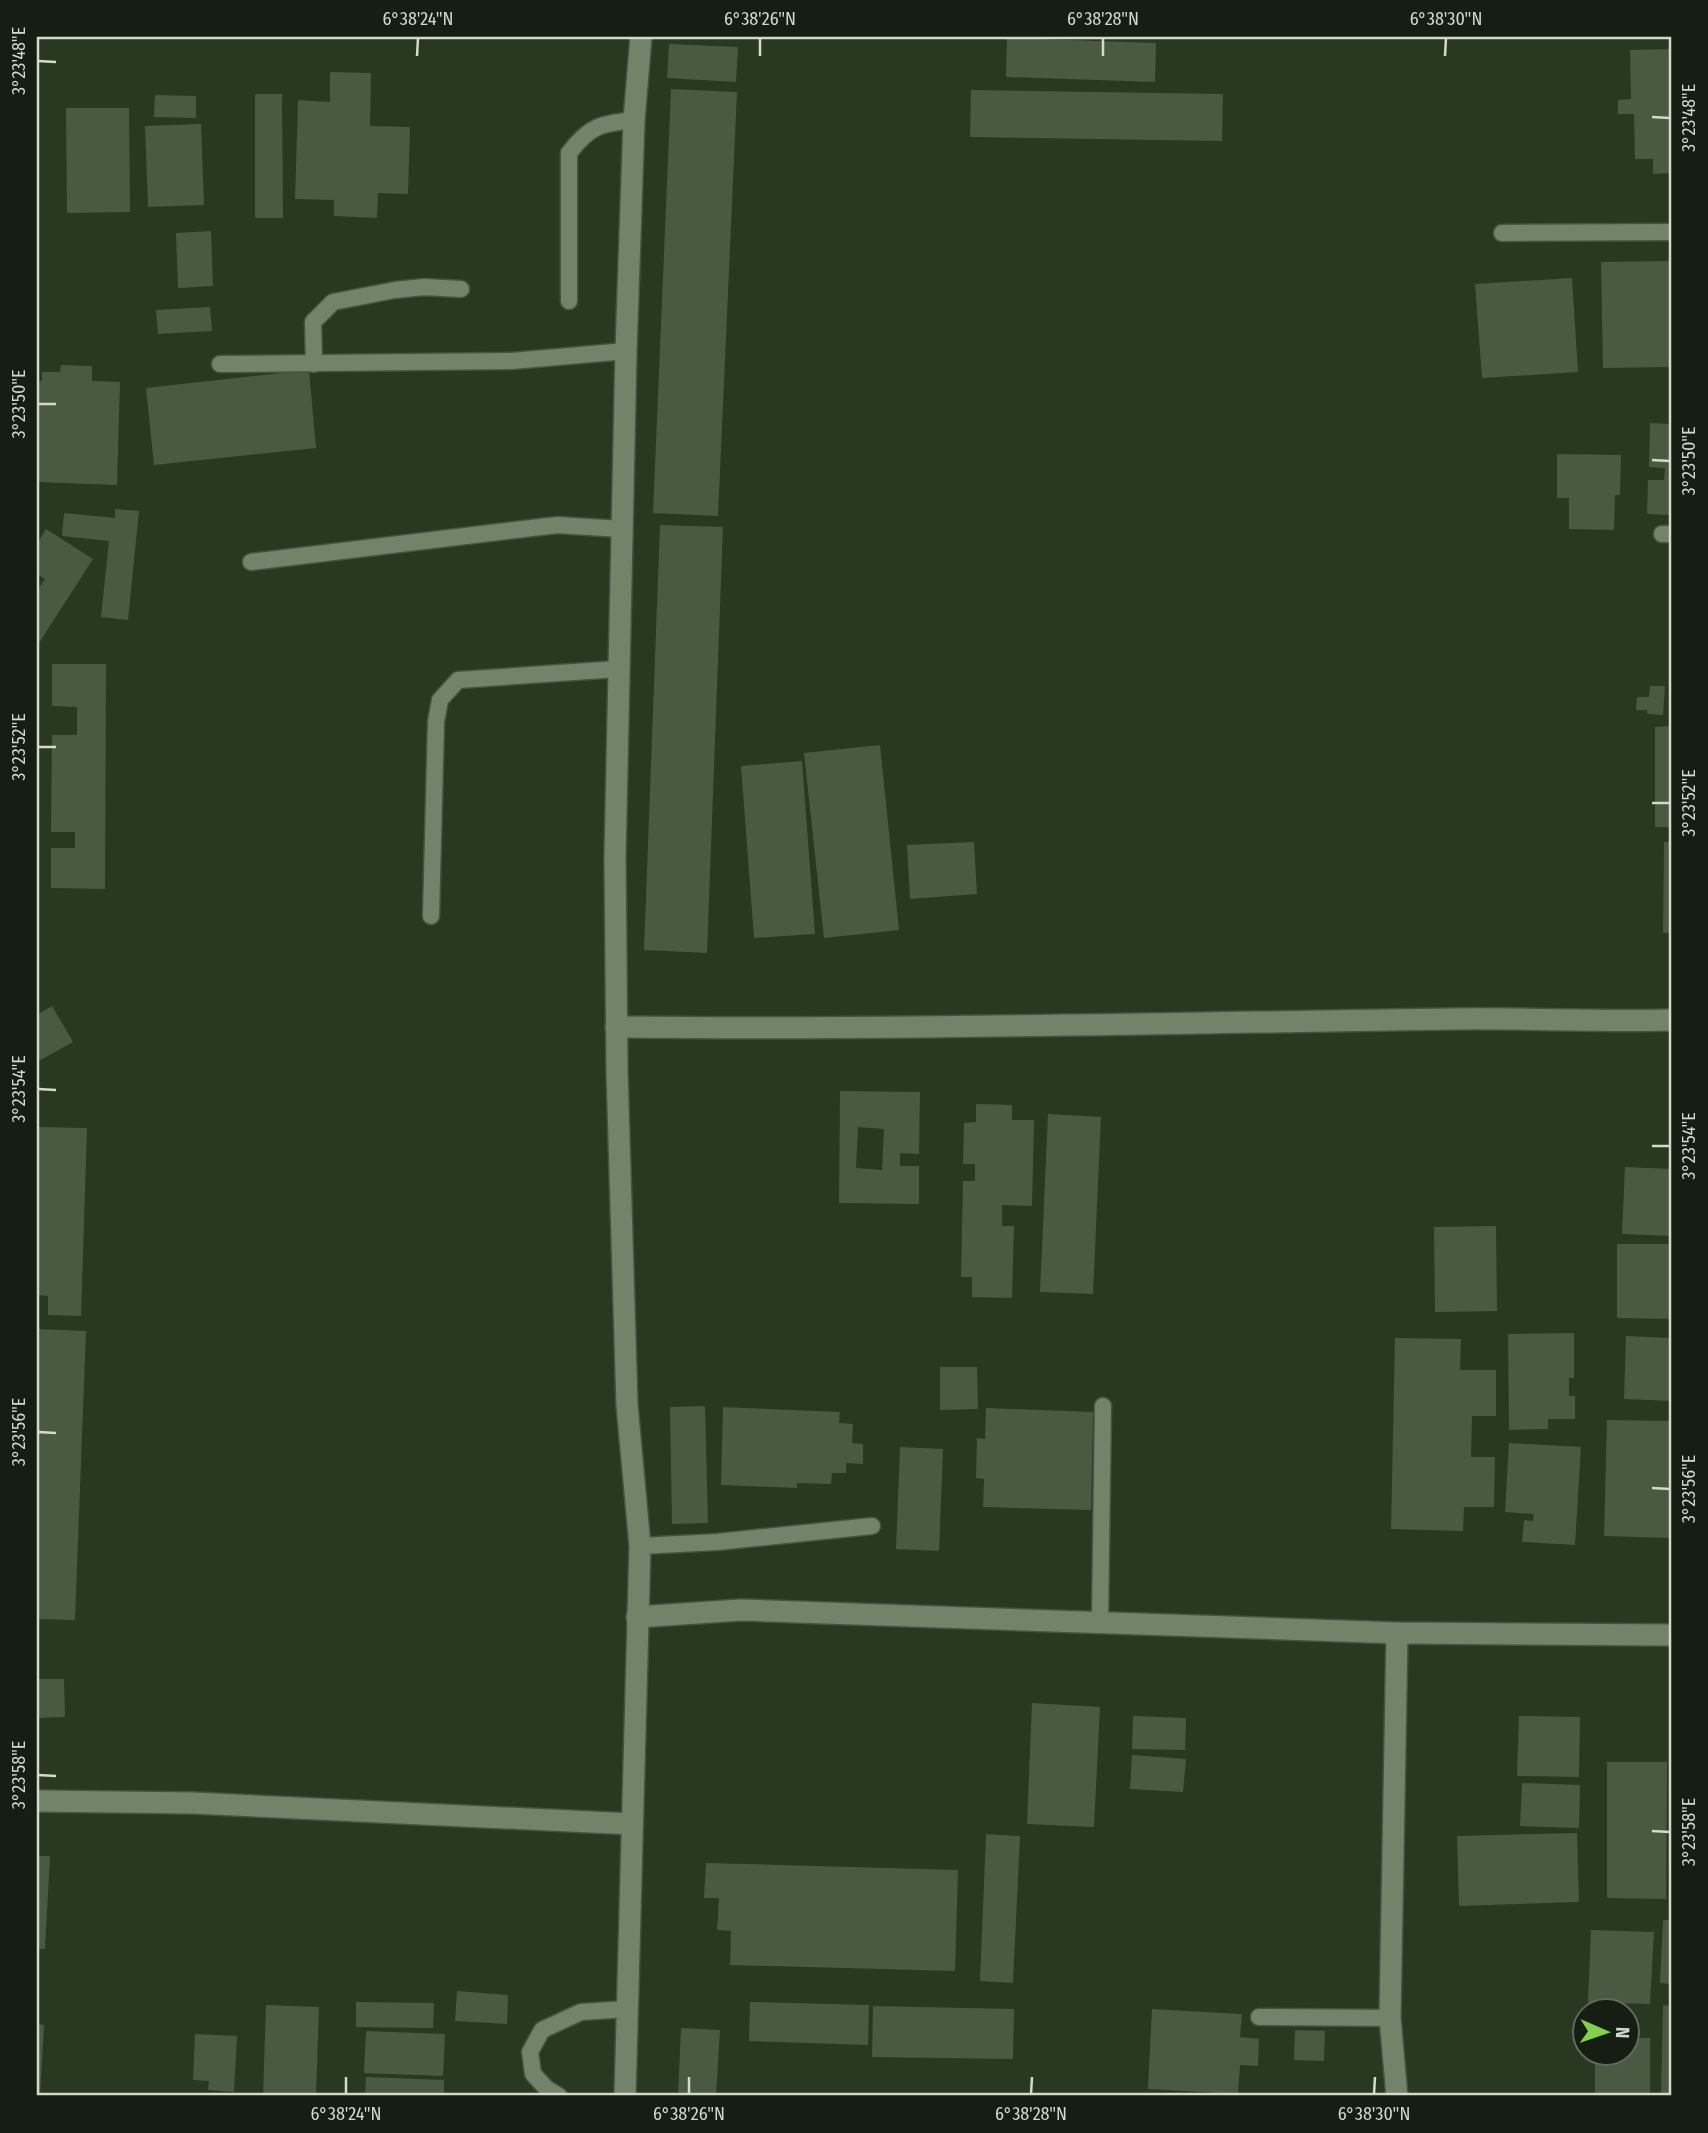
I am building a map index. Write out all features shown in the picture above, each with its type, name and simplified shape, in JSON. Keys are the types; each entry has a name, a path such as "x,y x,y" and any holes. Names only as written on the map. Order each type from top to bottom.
{"street":[{"path":"625,2096 640,1546 627,1405 616,1027 615,858 626,351 634,120 641,37"},
{"path":"616,1027 926,1028 1458,1019 1671,1020"},
{"path":"637,1617 741,1610 1397,1633 1671,1635"},
{"path":"1397,1633 1390,2018 1397,2096"},
{"path":"37,1801 193,1803 632,1824"}],"lane":[{"path":"569,301 569,153 583,135 594,129 605,124 634,120"},
{"path":"1502,233 1671,232"},
{"path":"314,365 313,323 333,302 395,290 461,289"},
{"path":"220,364 512,361 626,351"},
{"path":"251,562 557,525 621,529"},
{"path":"431,916 436,722 440,700 457,680 618,669"},
{"path":"1100,1622 1103,1406"},
{"path":"640,1546 717,1542 872,1526"},
{"path":"559,2096 533,2074 530,2052 542,2030 581,2012 627,2009"},
{"path":"1259,2017 1390,2018"}],"building":[{"path":"1007,38 1156,43 1155,82 1006,77"},
{"path":"669,44 738,47 736,82 667,78"},
{"path":"1671,49 1671,173 1653,174 1653,159 1635,159 1634,114 1618,114 1618,100 1631,99 1630,50"},
{"path":"330,72 371,73 370,126 410,127 408,194 378,193 377,218 334,216 334,200 295,199 298,100 330,102"},
{"path":"671,89 737,92 718,516 653,513"},
{"path":"971,90 1223,94 1222,141 970,137"},
{"path":"255,94 282,94 283,218 255,218"},
{"path":"155,95 196,96 196,118 154,117"},
{"path":"66,108 129,108 130,212 67,213"},
{"path":"201,124 204,205 148,207 145,126"},
{"path":"211,231 213,286 178,288 176,233"},
{"path":"1671,261 1671,367 1603,368 1601,262"},
{"path":"1572,278 1578,372 1482,378 1475,284"},
{"path":"210,307 212,331 158,334 156,310"},
{"path":"61,365 92,366 92,381 120,382 117,485 37,482 37,381 42,381 42,372 60,372"},
{"path":"309,370 316,448 154,465 146,388"},
{"path":"1650,423 1671,424 1671,515 1647,514 1648,480 1664,480 1665,468 1649,467"},
{"path":"1557,454 1621,455 1620,495 1615,495 1614,530 1569,529 1569,498 1557,498"},
{"path":"115,509 139,511 128,620 101,617 109,541 62,536 64,513 115,518"},
{"path":"660,525 723,527 707,953 644,950"},
{"path":"46,529 93,559 37,646 37,591 45,579 37,574 37,544"},
{"path":"52,664 106,664 105,889 51,888 51,848 75,848 75,832 51,832 52,735 77,735 77,707 52,706"},
{"path":"1650,686 1665,686 1663,715 1636,710 1637,697 1649,697"},
{"path":"1671,726 1671,827 1655,827 1655,727"},
{"path":"880,745 899,930 824,938 804,753"},
{"path":"802,761 815,934 754,938 741,766"},
{"path":"974,842 977,894 910,899 907,845"},
{"path":"1664,842 1671,842 1671,933 1663,933"},
{"path":"52,1006 73,1042 37,1062 37,1015"},
{"path":"840,1091 920,1092 919,1154 900,1153 900,1166 919,1166 919,1204 839,1203","holes":["858,1127 884,1129 882,1170 856,1168"]},
{"path":"976,1104 1012,1105 1012,1120 1034,1120 1032,1206 1002,1205 1002,1226 1014,1226 1012,1298 972,1297 972,1277 961,1277 963,1181 975,1181 975,1164 963,1164 964,1123 976,1122"},
{"path":"1048,1114 1101,1117 1093,1294 1040,1292"},
{"path":"37,1127 87,1128 81,1316 48,1315 48,1296 37,1295"},
{"path":"1625,1167 1671,1169 1671,1236 1622,1234"},
{"path":"1496,1226 1497,1311 1435,1312 1434,1227"},
{"path":"1617,1244 1671,1244 1671,1319 1617,1318"},
{"path":"37,1329 86,1331 75,1620 37,1619"},
{"path":"1574,1333 1574,1378 1569,1378 1569,1396 1575,1396 1575,1419 1548,1419 1548,1429 1509,1430 1508,1334"},
{"path":"1626,1336 1671,1338 1671,1401 1624,1399"},
{"path":"1395,1338 1461,1339 1460,1370 1496,1370 1496,1416 1472,1416 1471,1457 1495,1457 1494,1507 1464,1507 1463,1531 1391,1529"},
{"path":"940,1367 977,1367 978,1409 940,1410"},
{"path":"705,1406 708,1523 672,1524 670,1407"},
{"path":"723,1407 840,1412 839,1423 853,1424 852,1443 863,1444 863,1464 846,1463 846,1473 832,1473 831,1484 797,1483 797,1488 721,1485"},
{"path":"986,1408 1093,1412 1091,1510 983,1507 984,1479 976,1478 977,1438 985,1439"},
{"path":"1607,1420 1671,1421 1671,1538 1604,1536"},
{"path":"1509,1443 1581,1447 1575,1545 1522,1542 1524,1520 1533,1521 1534,1514 1505,1512"},
{"path":"900,1447 943,1449 939,1551 896,1549"},
{"path":"37,1679 64,1679 65,1717 37,1718"},
{"path":"1032,1703 1100,1707 1094,1827 1027,1824"},
{"path":"1133,1716 1186,1718 1185,1750 1132,1749"},
{"path":"1519,1716 1580,1717 1579,1777 1517,1776"},
{"path":"1132,1755 1186,1759 1183,1792 1130,1789"},
{"path":"1607,1762 1667,1762 1666,1899 1607,1898"},
{"path":"1522,1783 1580,1785 1579,1828 1520,1826"},
{"path":"1577,1833 1579,1902 1459,1906 1457,1836"},
{"path":"986,1834 1020,1836 1013,1983 980,1981"},
{"path":"37,1856 50,1856 45,1949 37,1949"},
{"path":"706,1863 958,1870 955,1971 730,1965 731,1931 717,1930 719,1898 704,1898"},
{"path":"1663,1920 1671,1920 1671,1984 1660,1983"},
{"path":"1591,1930 1654,1932 1650,2004 1642,2004 1642,1996 1588,1996"},
{"path":"457,1991 508,1995 507,2024 455,2021"},
{"path":"356,2002 434,2003 433,2028 356,2027"},
{"path":"750,2002 869,2005 868,2045 749,2041"},
{"path":"266,2005 319,2007 316,2096 263,2096"},
{"path":"1663,2005 1671,2006 1671,2096 1661,2096"},
{"path":"873,2006 1014,2009 1013,2059 872,2057"},
{"path":"1152,2009 1242,2014 1240,2037 1259,2039 1258,2066 1240,2065 1238,2094 1148,2089"},
{"path":"37,2024 44,2025 40,2096 37,2096"},
{"path":"681,2028 720,2030 716,2096 678,2096"},
{"path":"1295,2030 1325,2031 1324,2061 1294,2060"},
{"path":"366,2031 445,2034 443,2076 364,2073"},
{"path":"195,2034 237,2036 234,2092 208,2090 209,2081 193,2080"},
{"path":"1642,2038 1650,2038 1650,2096 1595,2096 1595,2066 1642,2066"},
{"path":"366,2077 444,2080 444,2096 365,2096"}]}
